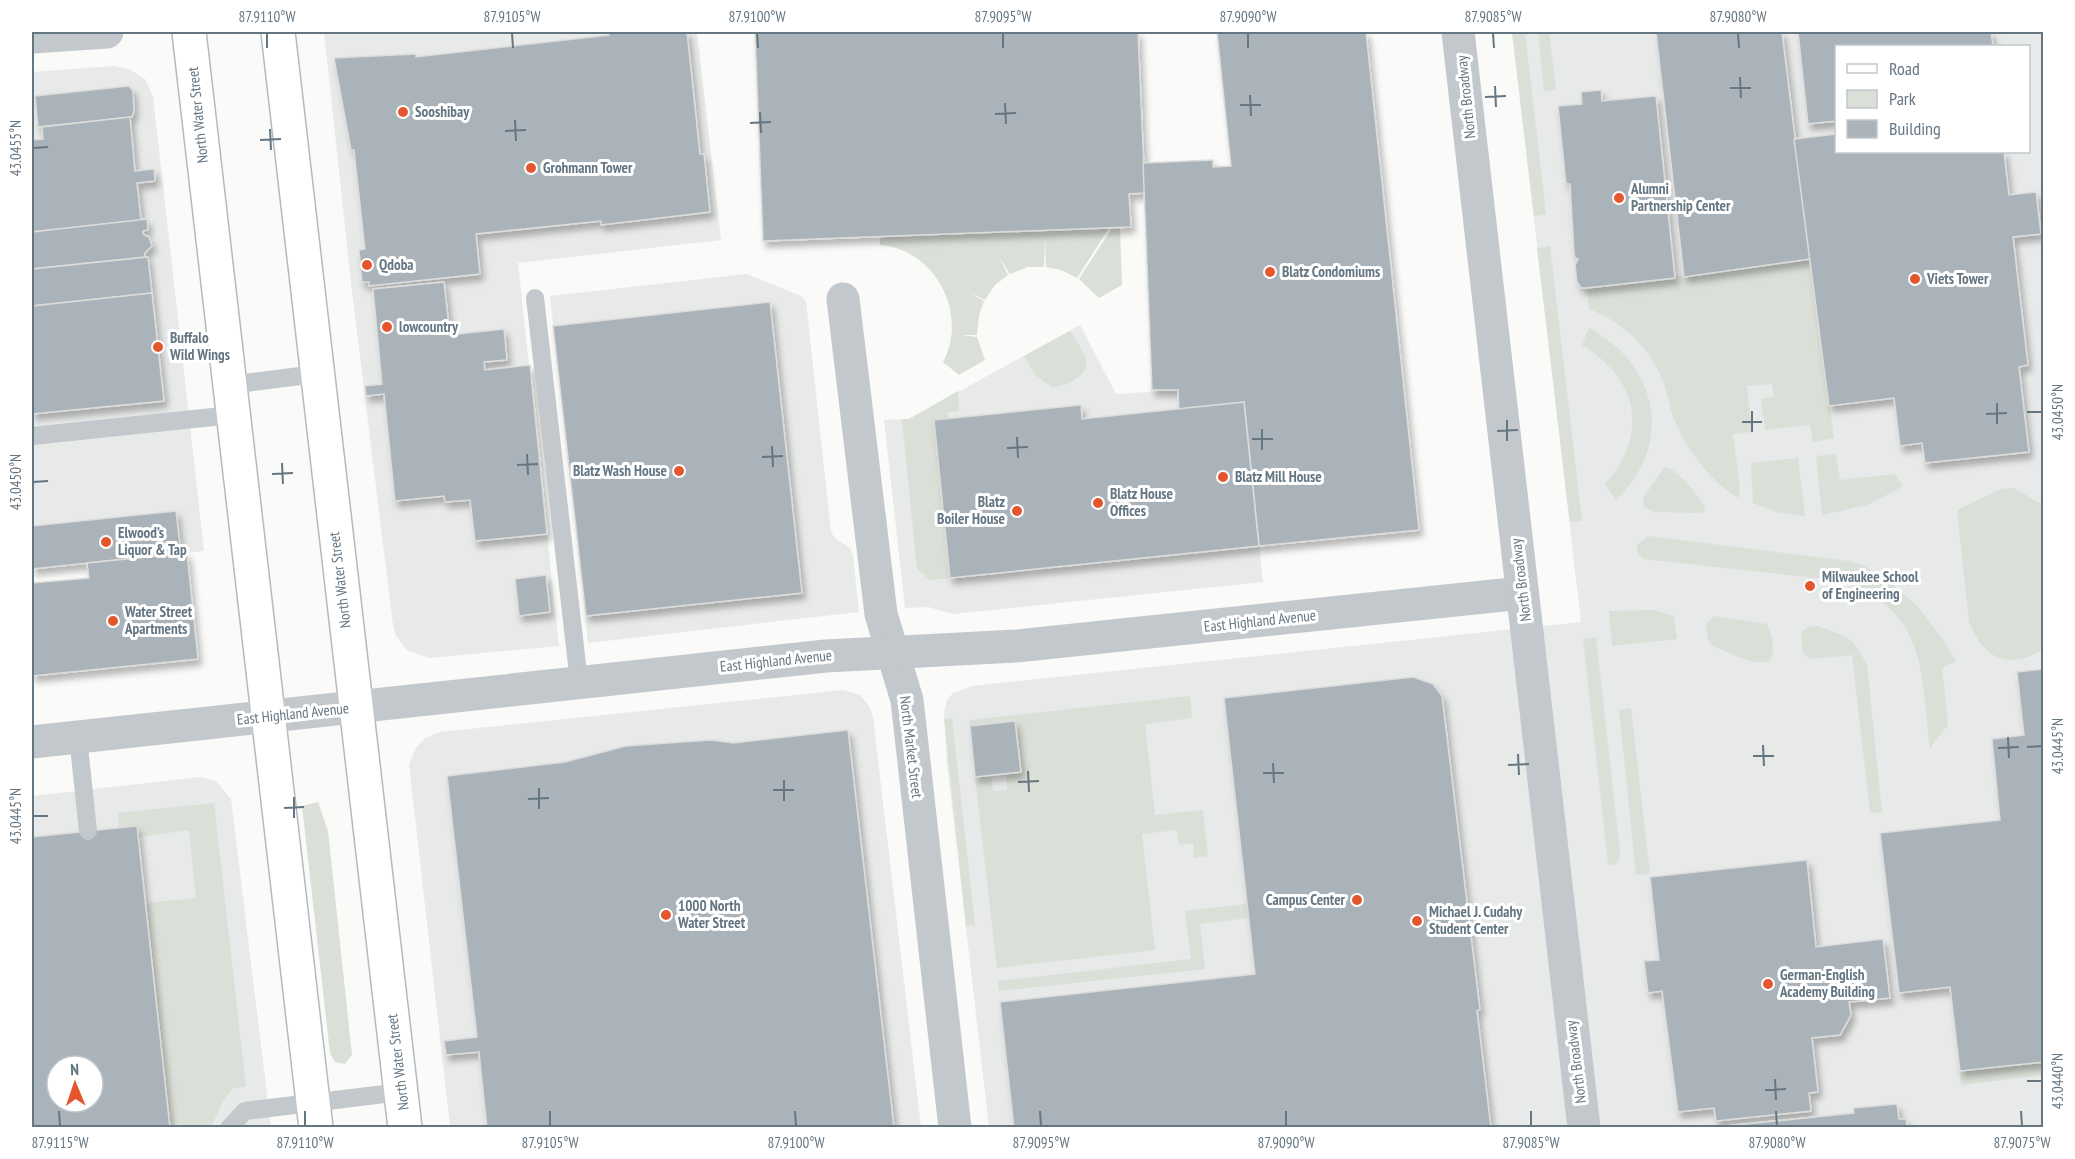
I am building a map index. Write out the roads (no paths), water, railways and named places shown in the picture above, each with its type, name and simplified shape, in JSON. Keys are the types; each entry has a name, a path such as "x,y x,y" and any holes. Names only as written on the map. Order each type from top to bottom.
{"main road":[{"name":"North Water Street","path":"189,32 314,1114"},
{"name":"North Water Street","path":"278,32 354,707 405,1128"}],"street":[{"path":"32,37 107,32"},
{"name":"North Broadway","path":"1458,32 1584,1128"},
{"name":"North Market Street","path":"843,298 881,614 907,700 955,1128"},
{"name":"East Highland Avenue","path":"32,742 826,656 1016,646 1522,593"}],"lane":[{"path":"535,298 579,682"},
{"path":"32,436 230,400 316,374"},
{"path":"78,737 88,831"},
{"path":"229,1128 245,1111 314,1114 401,1092"}],"place":[{"name":"Sooshibay","path":"403,112"},
{"name":"Grohmann Tower","path":"531,168"},
{"name":"Alumni Partnership Center","path":"1619,198"},
{"name":"Qdoba","path":"367,265"},
{"name":"Blatz Condomiums","path":"1270,272"},
{"name":"Viets Tower","path":"1915,279"},
{"name":"lowcountry","path":"387,327"},
{"name":"Buffalo Wild Wings","path":"158,347"},
{"name":"Blatz Wash House","path":"679,471"},
{"name":"Blatz Mill House","path":"1223,477"},
{"name":"Blatz House Offices","path":"1098,503"},
{"name":"Blatz Boiler House","path":"1017,511"},
{"name":"Elwood’s Liquor & Tap","path":"106,542"},
{"name":"Milwaukee School of Engineering","path":"1810,586"},
{"name":"Water Street Apartments","path":"113,621"},
{"name":"Campus Center","path":"1357,900"},
{"name":"1000 North Water Street","path":"666,915"},
{"name":"Michael J. Cudahy Student Center","path":"1417,921"},
{"name":"German-English Academy Building","path":"1768,984"}]}
